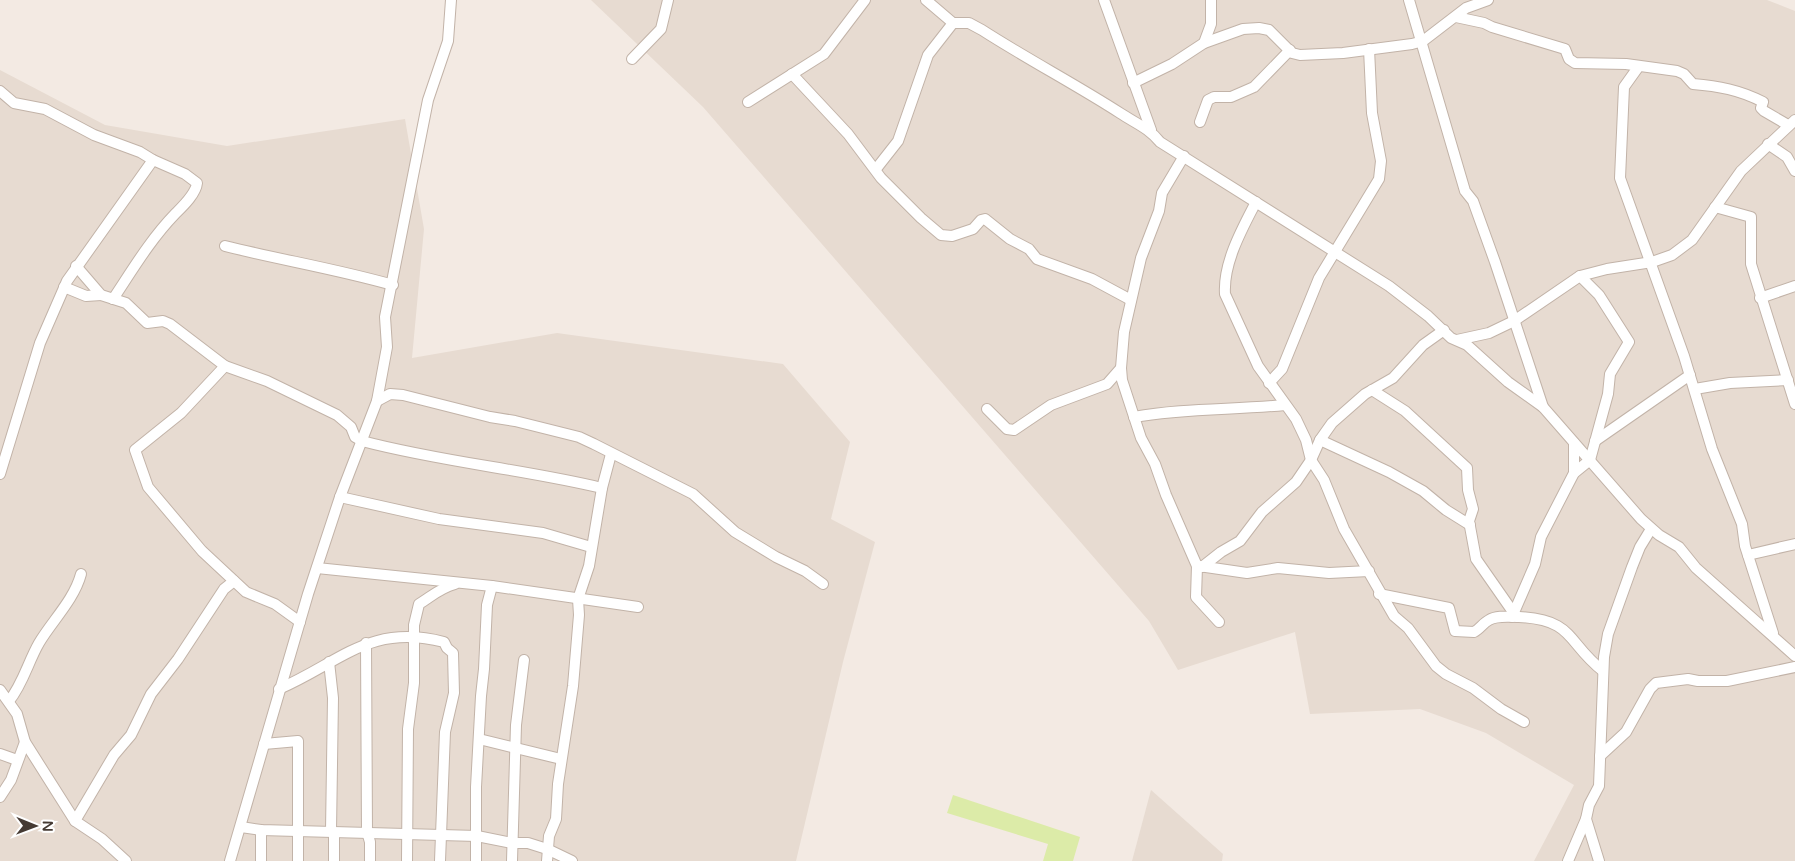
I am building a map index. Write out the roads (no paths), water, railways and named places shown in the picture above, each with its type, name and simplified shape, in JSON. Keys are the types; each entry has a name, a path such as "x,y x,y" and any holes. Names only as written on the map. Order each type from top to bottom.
{"street":[{"path":"230,861 279,688 317,568 340,497 377,400 387,347 386,317 428,100 448,41 452,15 451,0"},
{"path":"632,59 661,28 668,0"},
{"path":"748,102 824,54 865,0"},
{"path":"926,0 953,23 969,23 982,30 1068,80 1135,123 1151,130"},
{"path":"1104,0 1151,130 1160,142 1396,291 1444,330 1451,338 1467,345 1508,382 1543,407 1651,529 1679,547 1696,568 1795,656"},
{"path":"1204,43 1211,24 1211,0"},
{"path":"1409,0 1423,41 1466,190 1473,201 1543,407"},
{"path":"1133,83 1172,64 1204,43 1243,29 1265,28 1290,50 1300,55 1343,53 1423,41 1469,6 1488,0"},
{"path":"1456,17 1484,23 1492,28 1564,49 1568,59 1575,63 1639,66 1681,72 1693,84 1725,87 1763,102 1762,108 1764,111 1792,122 1741,171 1692,240 1672,255 1652,262 1607,269 1580,276 1514,321 1489,333 1457,340"},
{"path":"876,169 898,141 928,55 953,23"},
{"path":"1269,383 1282,369 1319,278 1374,188 1380,172 1380,151 1372,112 1369,49"},
{"path":"1200,122 1208,100 1214,97 1231,97 1254,87 1290,50"},
{"path":"1639,66 1624,87 1620,178 1652,262 1695,390 1712,448 1742,524 1748,554 1770,627 1776,638"},
{"path":"792,74 848,134 876,169 920,218 941,235 952,236 973,229 985,218 1010,239 1028,249 1036,259 1092,279 1131,300"},
{"path":"0,91 14,104 44,109 94,134 140,152 193,178 196,188 150,241 114,299"},
{"path":"1768,144 1787,158 1795,172"},
{"path":"1184,156 1162,193 1159,211 1141,258 1124,332 1121,368 1122,380 1134,417 1199,566 1196,597 1220,622"},
{"path":"0,474 3,456 40,343 64,287 76,266 134,189 153,160"},
{"path":"1256,202 1227,269 1225,294 1238,326 1269,383 1296,419 1306,440 1311,460 1324,480 1344,529 1394,616 1415,636 1436,666 1524,722"},
{"path":"1715,207 1751,217 1751,264 1760,298 1795,404"},
{"path":"225,246 287,262 358,275 393,285"},
{"path":"76,266 101,295"},
{"path":"1513,614 1534,564 1541,537 1574,473 1590,460 1608,394 1610,374 1629,342 1599,295 1580,276"},
{"path":"1760,298 1795,286"},
{"path":"64,287 86,296 101,295 126,303 147,323 164,321 170,324 225,366 267,381 332,412 345,420 355,436 362,441 464,463 533,472 602,488"},
{"path":"1199,566 1242,538 1262,512 1296,482 1332,423 1372,390 1393,378 1423,345 1444,330"},
{"path":"225,366 181,413 135,450 148,487 202,551 246,592 275,604 300,622"},
{"path":"987,409 1007,430 1014,430 1050,405 1107,384 1121,368"},
{"path":"1595,441 1690,375"},
{"path":"1695,390 1730,384 1788,380"},
{"path":"1372,390 1405,411 1467,468 1468,490 1473,509 1469,519 1473,550 1477,562 1513,614"},
{"path":"377,400 390,394 413,397 579,437 693,494 735,532 776,557 805,571 823,584"},
{"path":"1134,417 1182,410 1242,409 1285,405"},
{"path":"1320,440 1389,472 1422,491 1446,510 1470,525"},
{"path":"1574,443 1574,473"},
{"path":"546,861 549,836 556,819 562,759 573,686 579,615 578,600 589,566 591,547 599,519 602,488 612,454"},
{"path":"340,497 439,519 543,533 591,547"},
{"path":"1568,861 1586,819 1589,805 1599,786 1603,671 1608,634 1640,548 1651,529"},
{"path":"1748,554 1795,544"},
{"path":"1199,566 1247,573 1278,568 1330,573 1369,571"},
{"path":"317,568 492,586 578,600 638,606"},
{"path":"9,702 28,671 38,645 78,586 81,574"},
{"path":"74,821 114,755 131,735 151,694 178,660 224,589 234,581"},
{"path":"407,861 408,729 414,684 414,625 419,604 430,599 437,590 459,583"},
{"path":"476,861 479,738 487,605 492,586"},
{"path":"1380,594 1449,608 1455,631 1474,632 1492,618 1513,614 1545,619 1557,624 1566,631 1581,652 1603,671"},
{"path":"279,688 366,643 390,638 415,636 444,642 453,653 454,694 445,732 440,861"},
{"path":"366,643 367,832 370,842 370,861"},
{"path":"512,861 516,747 524,660"},
{"path":"329,662 333,698 331,831 334,834 334,861"},
{"path":"1600,756 1626,732 1650,689 1656,683 1680,679 1727,680 1795,667"},
{"path":"0,690 17,714 25,742 74,821 102,838 126,861"},
{"path":"479,738 562,759"},
{"path":"264,744 298,741 298,861"},
{"path":"0,797 11,780 25,742"},
{"path":"0,754 17,760"},
{"path":"1586,819 1599,861"},
{"path":"240,828 477,836 512,843 528,843 547,849 572,861"},
{"path":"261,830 261,861"}]}
